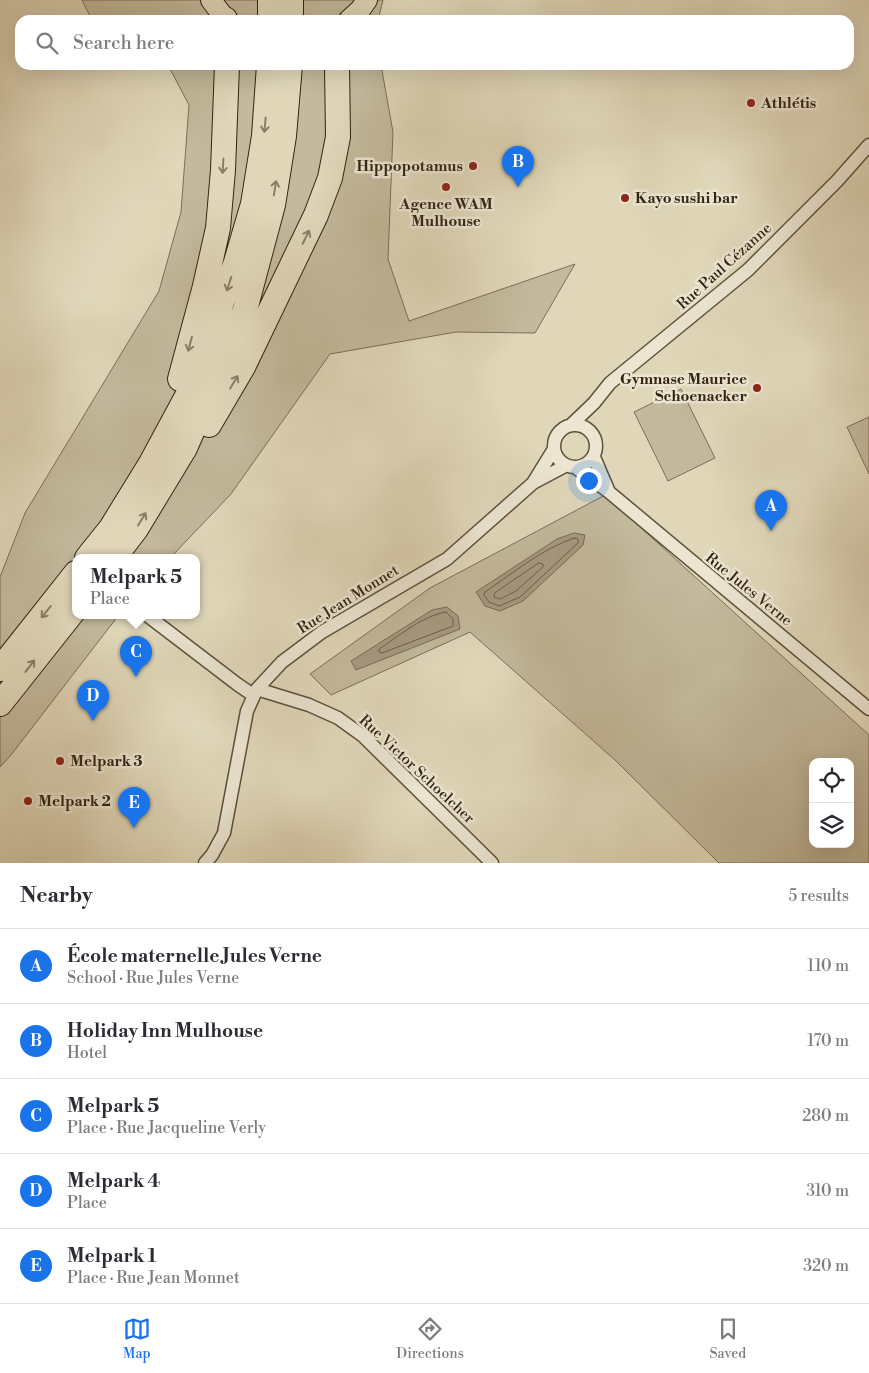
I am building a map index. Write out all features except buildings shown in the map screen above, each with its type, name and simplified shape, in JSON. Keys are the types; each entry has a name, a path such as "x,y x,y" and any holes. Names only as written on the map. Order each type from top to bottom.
{"highway":[{"path":"270,0 270,15"},
{"path":"291,0 291,15"},
{"path":"111,528 110,513 156,437 182,375 205,286 218,228 223,170 227,70"},
{"path":"185,448 203,435 243,367 316,215 330,178 338,137 337,70"},
{"path":"90,554 111,528 151,464 192,387 221,308 253,204 264,136 280,71"},
{"path":"117,554 136,529 185,448 245,310 273,205 284,136 280,71"},
{"path":"0,669 72,578"},
{"path":"0,704 72,613"}],"main road":[{"path":"211,0 222,15"},
{"path":"354,15 367,0"}],"street":[{"name":"Rue Paul Cézanne","path":"571,425 594,403 610,383 748,270 837,181 869,145"},
{"path":"594,403 592,426 597,447 594,457 586,465 571,467 557,459 554,449 555,438 562,430 571,425 577,425 587,428 594,436"},
{"name":"Rue Jean Monnet","path":"205,863 212,855 224,833 247,711 255,692 282,662 322,632 447,559 533,483 554,449"},
{"name":"Rue Jules Verne","path":"594,457 609,492"},
{"name":"Rue Jean Monnet","path":"533,483 571,467"},
{"name":"Rue Jules Verne","path":"571,467 609,492 869,709"},
{"name":"Rue Victor Schoelcher","path":"152,619 255,692 309,705 344,722 363,736 492,863"}],"shaded area":[{"path":"82,0 383,0 379,15 90,15"},
{"path":"171,70 382,70 393,132 388,259 409,321 575,264 535,333 456,332 330,354 231,494 174,554 72,554 72,619 116,619 0,767 0,577 25,513 159,291 181,212 189,105"},
{"path":"681,389 715,458 668,481 634,412"},
{"path":"869,417 869,474 847,427"},
{"path":"605,495 869,735 869,863 719,863 615,760 470,632 331,695 310,674 430,588"}],"water":[{"path":"574,533 585,535 583,545 523,601 500,611 485,606 476,592 557,539"},
{"path":"447,607 458,616 460,629 356,670 351,661 432,610"}],"place":[{"name":"Athlétis","path":"751,103"},
{"name":"Hippopotamus","path":"473,166"},
{"name":"Agence WAM Mulhouse","path":"446,187"},
{"name":"Holiday Inn Mulhouse","path":"518,187"},
{"name":"Kayo sushi bar","path":"625,198"},
{"name":"Gymnase Maurice Schoenacker","path":"757,388"},
{"name":"École maternelle Jules Verne","path":"771,531"},
{"name":"Melpark 5","path":"136,677"},
{"name":"Melpark 4","path":"93,721"},
{"name":"Melpark 3","path":"60,761"},
{"name":"Melpark 2","path":"28,801"},
{"name":"Melpark 1","path":"134,828"}]}
